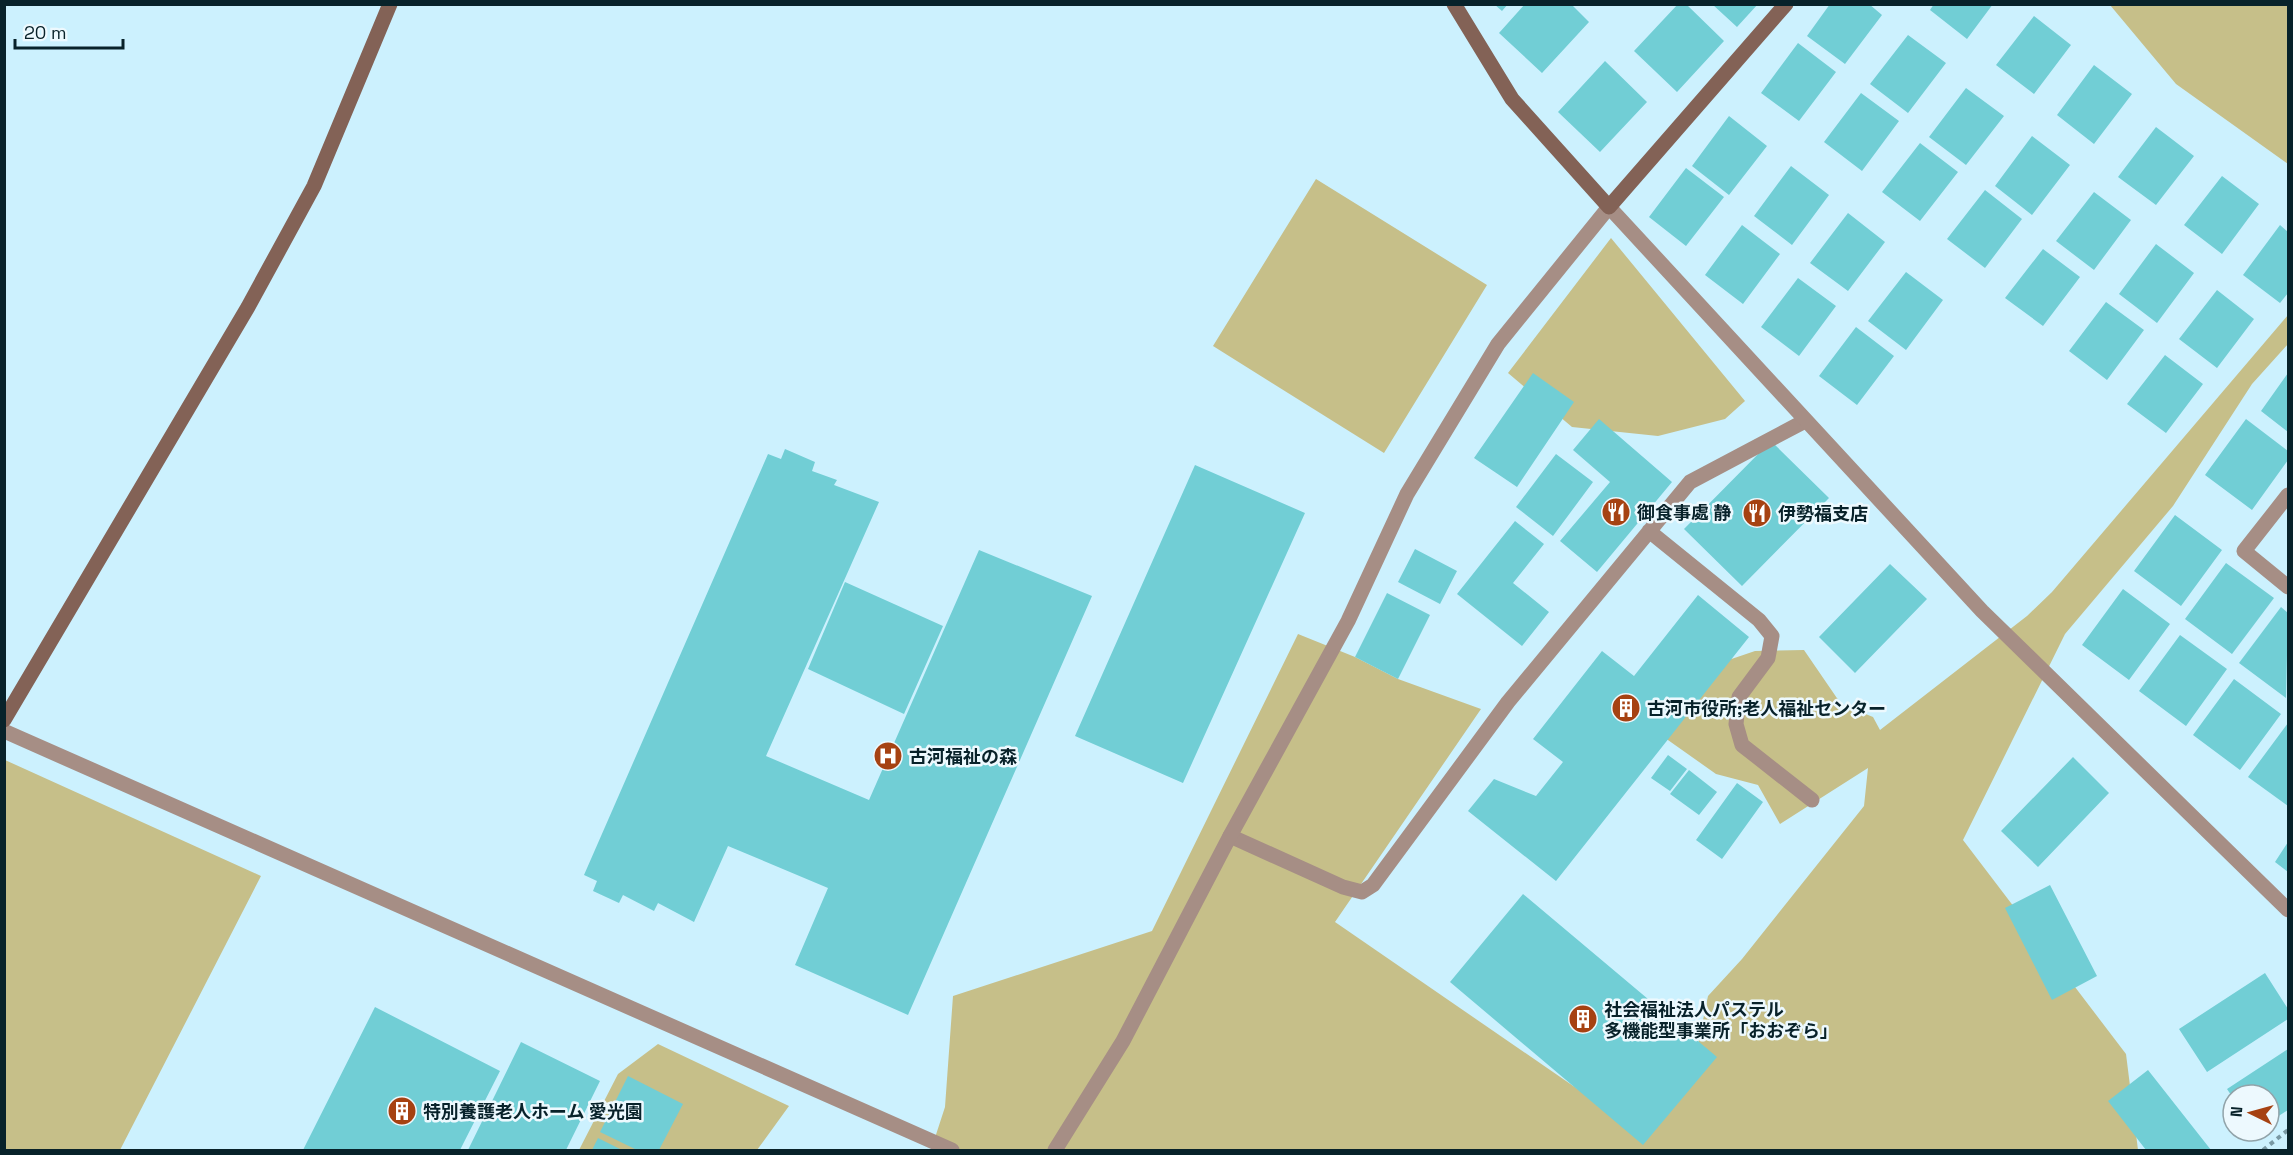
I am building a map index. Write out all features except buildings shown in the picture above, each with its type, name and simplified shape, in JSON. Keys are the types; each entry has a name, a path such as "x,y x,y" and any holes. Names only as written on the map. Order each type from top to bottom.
{"street":[{"path":"4,720 248,308 314,186 390,4"},
{"path":"1454,4 1512,99 1805,421 1982,611 2289,910"},
{"path":"1055,1150 1123,1041 1230,836 1348,621 1407,494 1498,344 1609,207 1786,4"},
{"path":"1230,836 1344,887 1362,892 1373,885 1508,702 1690,482 1805,421"},
{"path":"2289,495 2244,551 2289,587"},
{"path":"1650,531 1759,620 1772,636 1768,658 1739,697 1736,724 1742,745 1812,801"},
{"path":"4,731 952,1150"}],"path":[{"path":"2263,1150 2289,1130"}],"shaded area":[{"path":"2110,5 2288,5 2288,164 2176,84"},
{"path":"1316,179 1487,285 1384,453 1213,346"},
{"path":"1611,238 1745,401 1725,419 1658,436 1572,427 1508,373"},
{"path":"2288,315 2288,344 2252,384 2173,506 2065,634 1963,840 2126,1054 2138,1150 931,1150 945,1107 953,996 1152,931 1298,634 1355,657 1398,679 1481,709 1335,922 1595,1101 1691,1078 1708,996 1742,959 1864,806 1868,768 1780,824 1758,785 1716,774 1634,716 1708,667 1755,651 1804,650 1841,704 1873,717 1880,730 2027,616 2052,592"},
{"path":"5,760 261,876 120,1150 5,1150"},
{"path":"658,1044 789,1106 757,1150 579,1150 618,1074"}],"place":[{"name":"御食事處 静","path":"1616,512"},
{"name":"伊勢福支店","path":"1757,513"},
{"name":"古河市役所;老人福祉センター","path":"1626,708"},
{"name":"古河福祉の森","path":"888,756"},
{"name":"社会福祉法人パステル 多機能型事業所「おおぞら」","path":"1583,1019"},
{"name":"特別養護老人ホーム 愛光園","path":"402,1111"}]}
